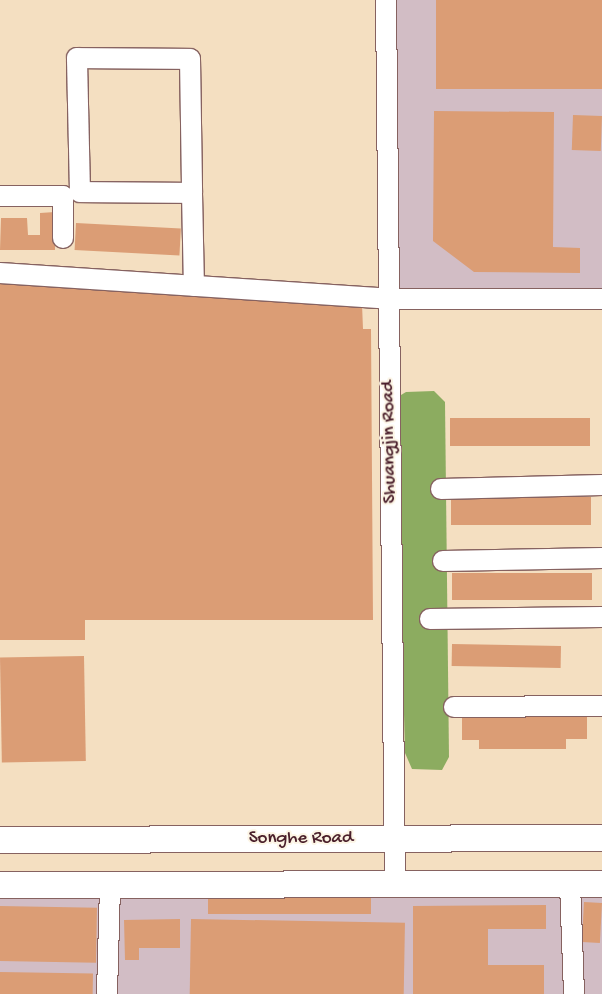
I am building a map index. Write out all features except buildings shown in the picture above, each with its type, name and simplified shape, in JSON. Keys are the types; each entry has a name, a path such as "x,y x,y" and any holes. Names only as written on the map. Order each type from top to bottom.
{"main road":[{"name":"Songhe Road","path":"0,840 602,838"},
{"path":"0,886 602,884"}],"street":[{"name":"Shuangjin Road","path":"386,0 395,884"},
{"path":"192,193 80,192 77,58 190,59 194,286"},
{"path":"0,196 63,196 62,238"},
{"path":"0,273 389,299 602,299"},
{"path":"441,489 602,485"},
{"path":"443,561 602,558"},
{"path":"430,619 602,617"},
{"path":"454,707 602,706"},
{"path":"570,884 574,994"},
{"path":"107,994 110,885"}],"shaded area":[{"path":"386,0 602,0 602,299 386,299"},
{"path":"0,884 602,884 602,994 0,994"}],"green space":[{"path":"434,391 445,402 449,757 442,770 412,769 405,753 396,398 406,392"}]}
